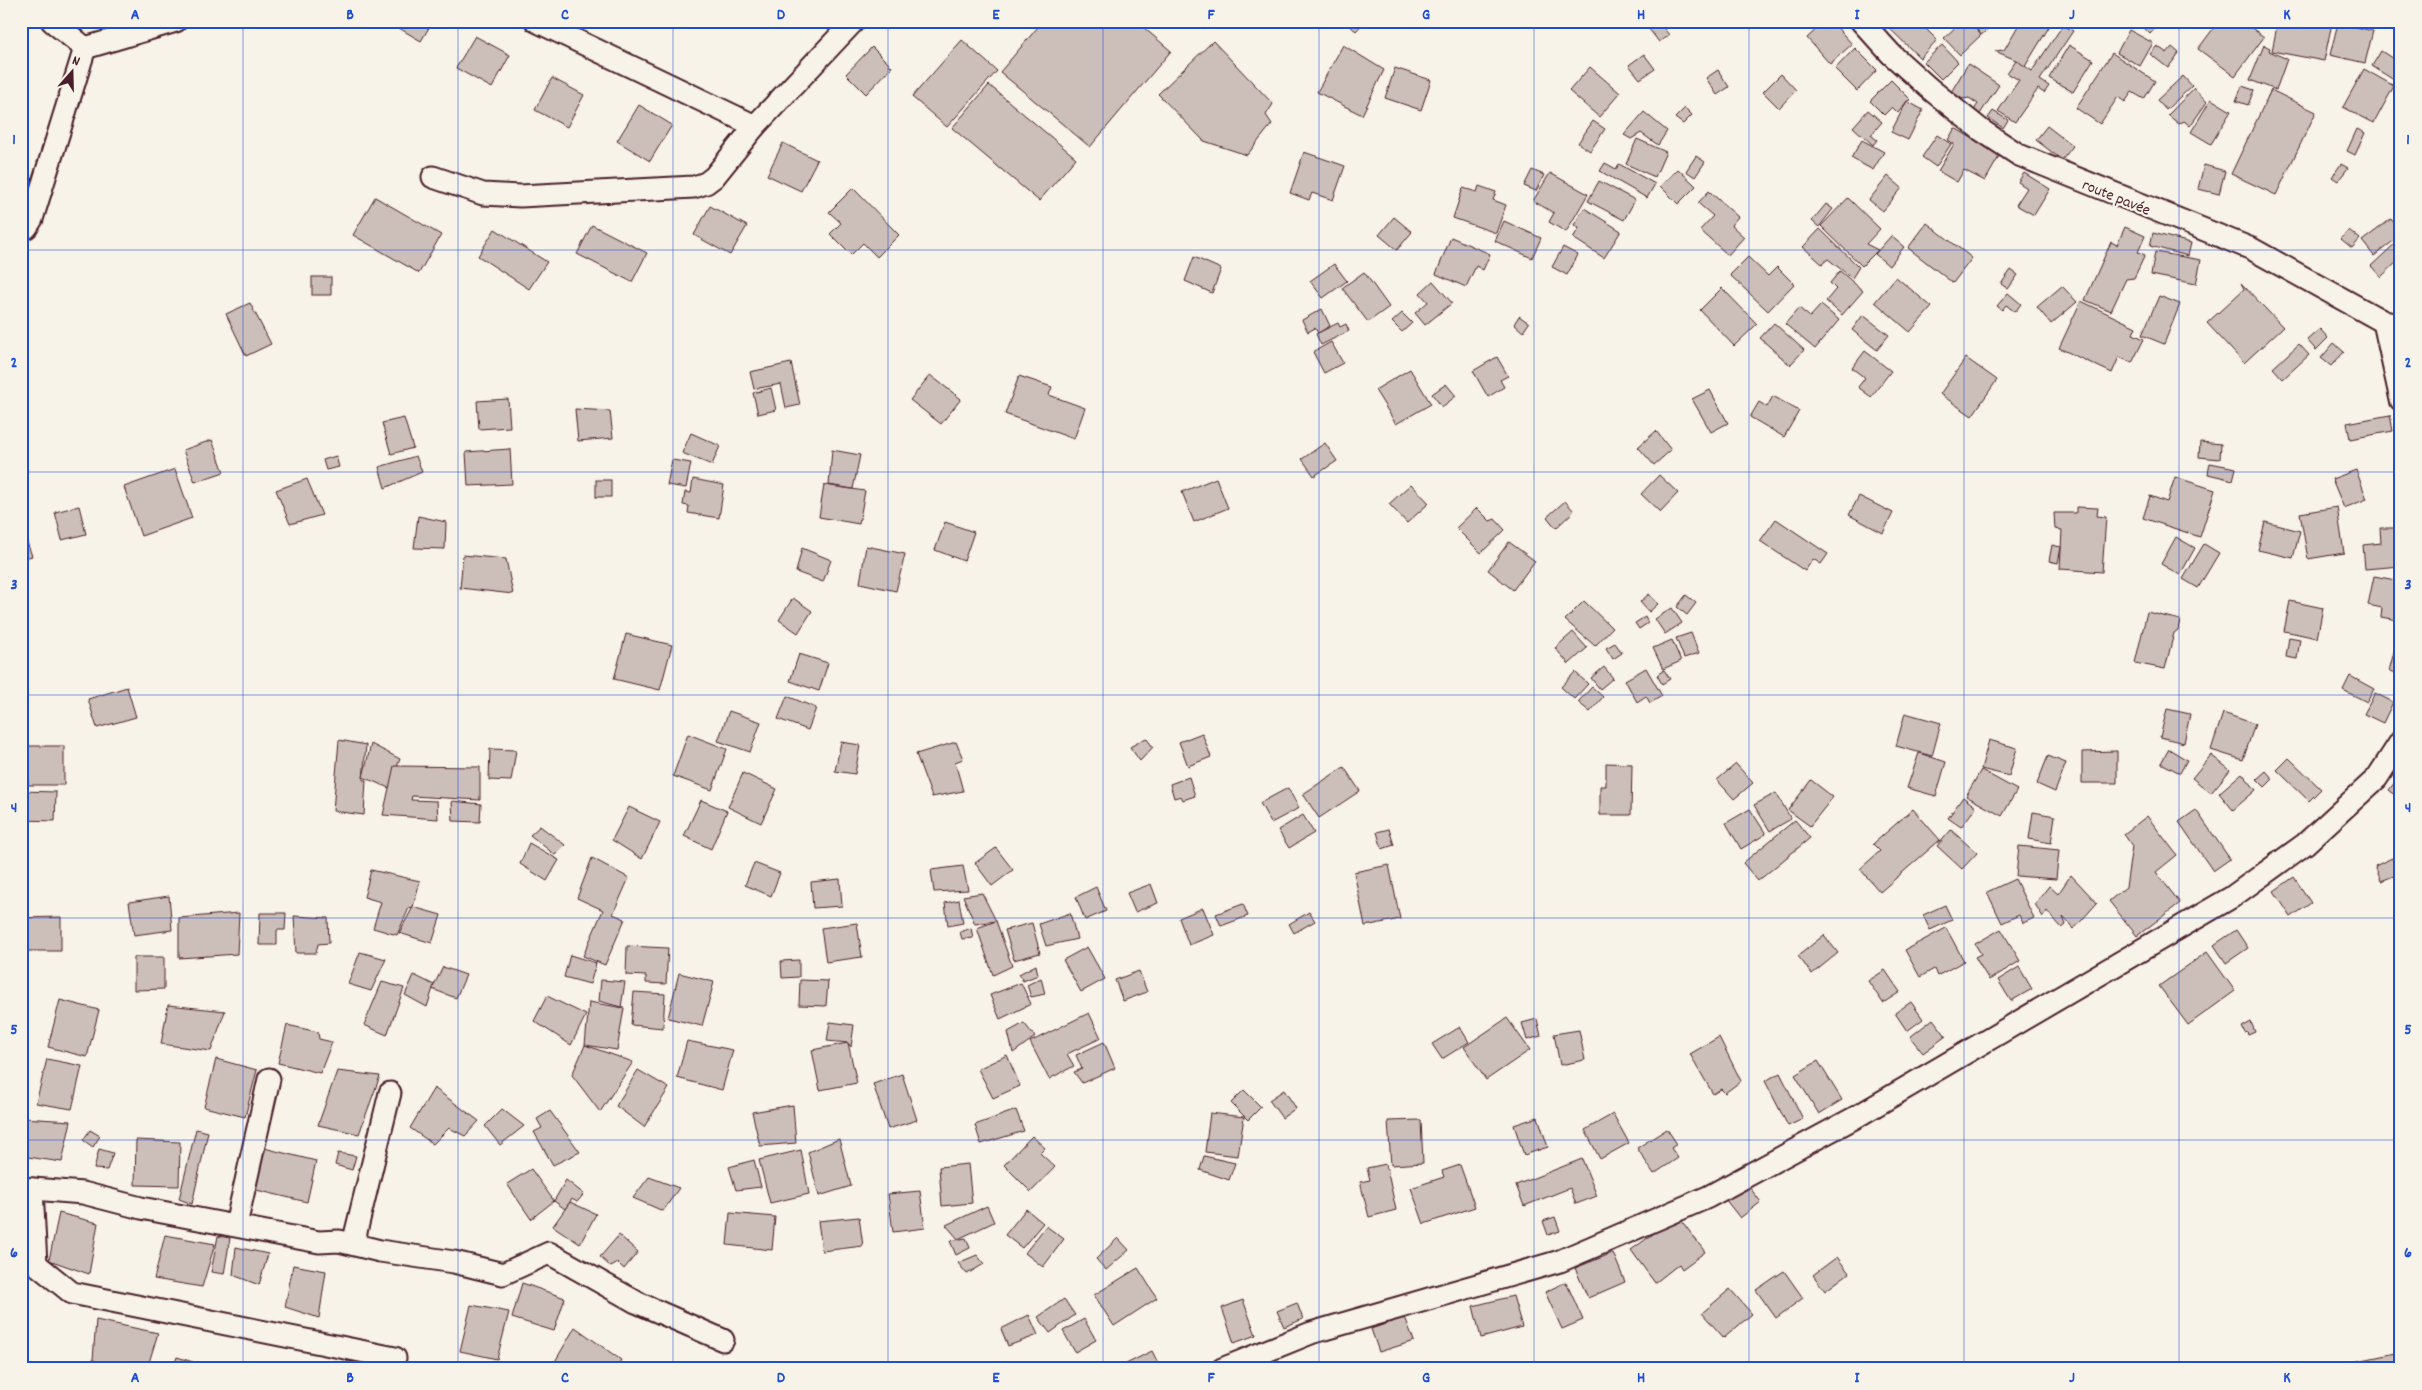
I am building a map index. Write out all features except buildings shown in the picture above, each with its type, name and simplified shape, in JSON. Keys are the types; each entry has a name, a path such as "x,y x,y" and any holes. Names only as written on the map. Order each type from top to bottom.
{"street":[{"path":"52,21 85,48"},
{"path":"85,48 176,21"},
{"path":"536,21 754,126"},
{"path":"433,177 483,194 520,196 694,187 706,183 714,177 754,126 854,21"},
{"name":"route pavée","path":"1861,21 1891,54 1930,89 1981,130 2019,155 2252,250 2392,324"},
{"path":"21,230 27,227 32,219 85,48"},
{"path":"2392,324 2401,400"},
{"path":"1222,1369 1311,1333 1560,1261 1708,1197 1856,1116 2232,897 2305,844 2370,785 2377,778 2401,741"},
{"path":"236,1225 269,1079"},
{"path":"353,1244 390,1093"},
{"path":"396,1358 72,1293 36,1264 27,1188 83,1193 142,1208 319,1242 338,1241 380,1251 454,1262 504,1274 548,1253 636,1302 723,1340"}]}
